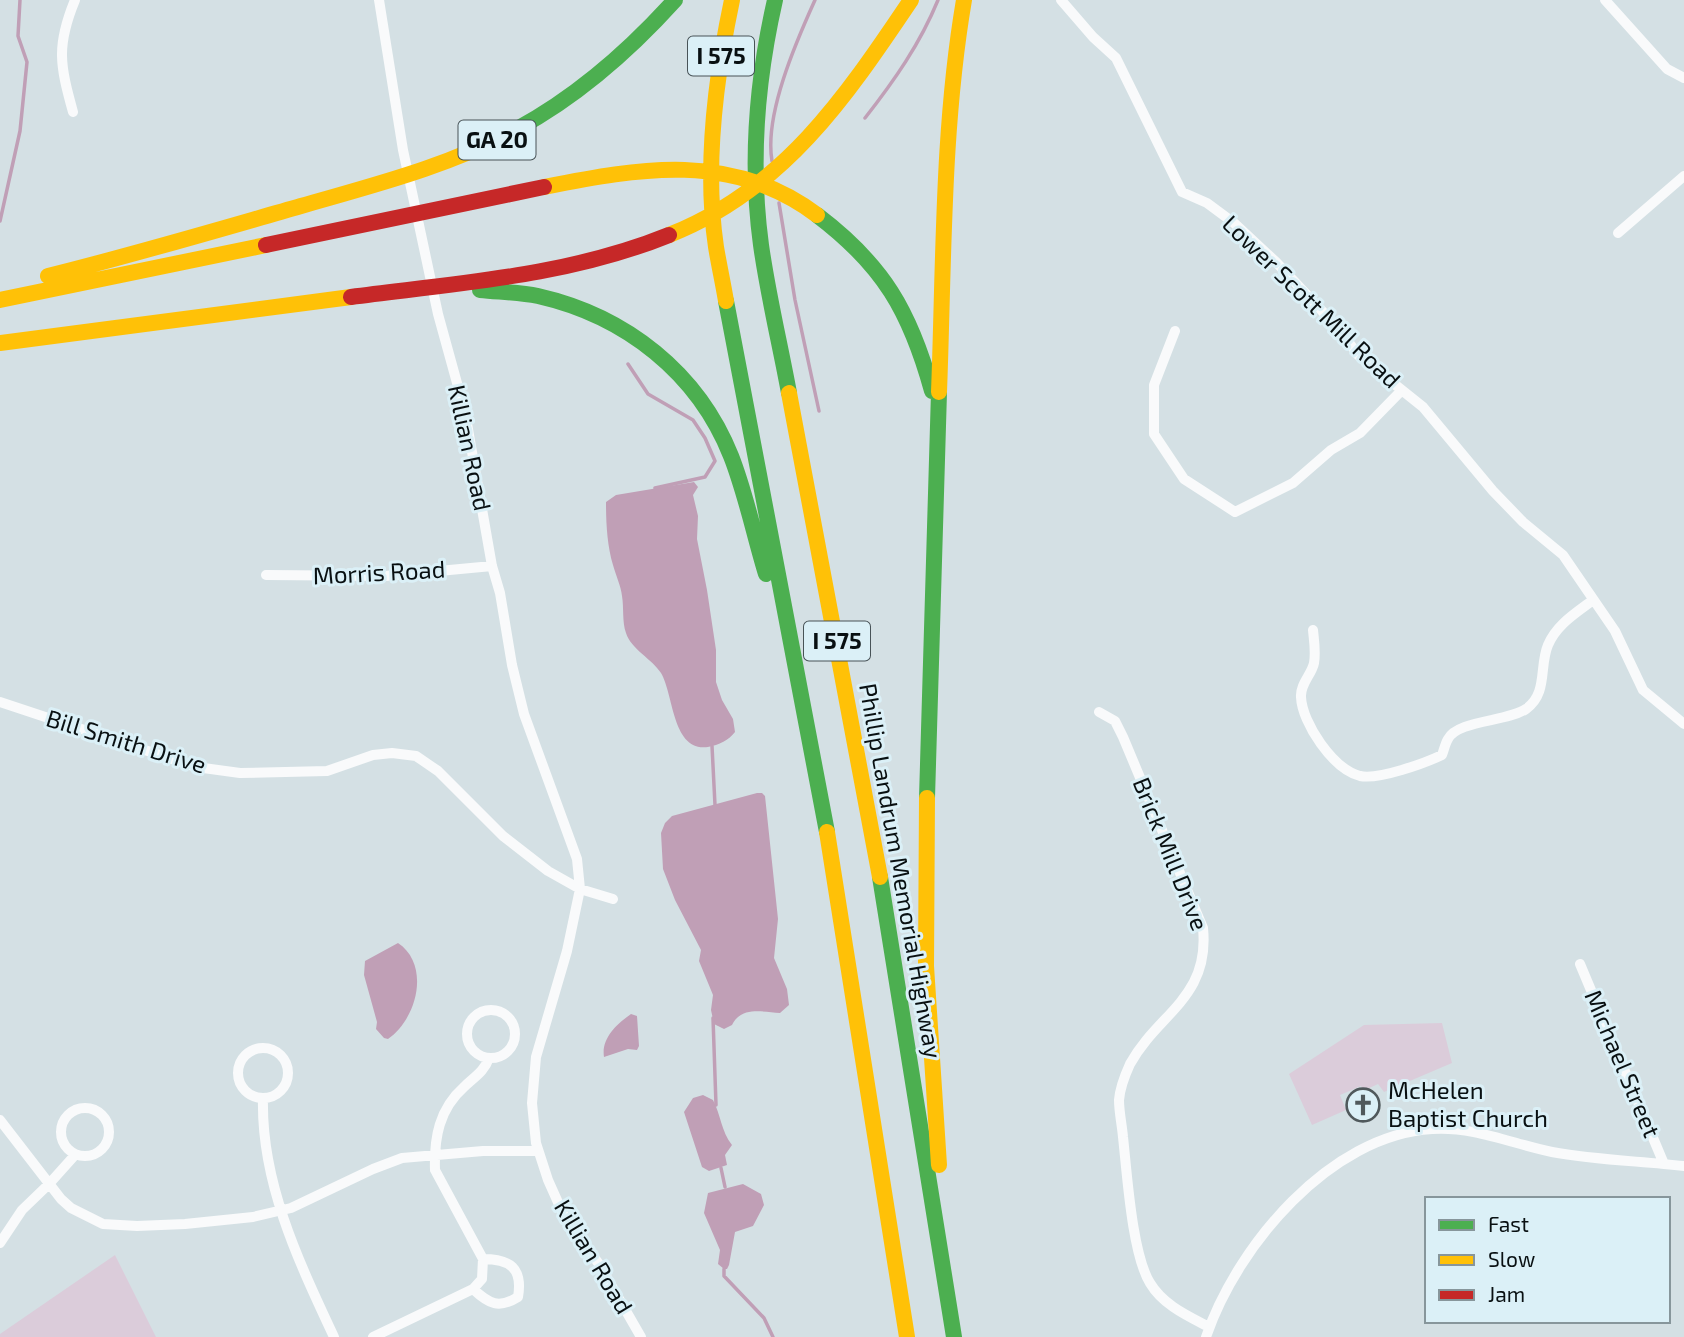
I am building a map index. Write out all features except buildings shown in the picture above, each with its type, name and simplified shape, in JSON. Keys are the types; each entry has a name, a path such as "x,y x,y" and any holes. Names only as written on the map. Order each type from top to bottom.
{"highway":[{"name":"GA 20","path":"0,286 172,244 400,177 477,149 512,133 577,92 632,46 675,0"},
{"name":"I 575","path":"732,0 713,113 712,197 716,246 852,972 907,1337"},
{"name":"Phillip Landrum Memorial Highway","path":"775,0 763,58 757,122 757,192 761,245 883,891 954,1337"},
{"path":"872,58 897,0"},
{"path":"0,343 439,288 578,266 666,239 748,191 800,148 830,114 872,58 911,0"},
{"path":"945,1282 926,966 925,860 949,118 956,46 964,0"},
{"path":"0,300 624,172 661,168 700,170 764,187 803,206 853,244 880,273 904,309 928,369 938,424"},
{"path":"439,288 517,293 580,307 617,324 635,336 681,375 715,421 732,457 801,693"}],"street":[{"path":"73,112 63,69 61,43 75,0"},
{"name":"Killian Road","path":"379,0 403,150 438,314 465,412 512,665 524,715 577,859 580,889 567,951 536,1057 532,1103 538,1151 565,1218 599,1264 641,1337"},
{"name":"Lower Scott Mill Road","path":"1061,0 1093,37 1116,58 1182,192 1207,204 1234,223 1339,329 1358,355 1423,407 1508,506 1563,555 1624,646 1643,690 1684,724"},
{"path":"1605,0 1667,69 1684,78"},
{"path":"1618,233 1684,176"},
{"path":"1175,331 1154,385 1154,434 1184,479 1235,512 1293,482 1331,450 1360,433 1401,391"},
{"name":"Morris Road","path":"266,575 386,576 492,566"},
{"path":"1313,630 1314,665 1305,679 1300,695 1304,715 1318,740 1337,762 1360,776 1392,773 1442,755 1448,738 1458,729 1511,716 1528,708 1541,689 1547,646 1558,627 1593,600"},
{"name":"Bill Smith Drive","path":"0,702 196,767 229,772 327,771 373,755 392,753 416,756 438,771 503,836 548,871 580,889"},
{"name":"Brick Mill Drive","path":"1099,712 1115,721 1123,737 1203,929 1205,946 1200,971 1185,998 1131,1064 1122,1083 1119,1101 1141,1264 1150,1284 1160,1297 1207,1332"},
{"path":"580,889 612,899"},
{"name":"Michael Street","path":"1580,964 1664,1164"},
{"path":"492,1010 509,1018 515,1035 507,1052 499,1057 489,1058 480,1056 473,1050 466,1032 474,1016 492,1010"},
{"path":"269,1049 282,1057 288,1072 287,1080 278,1094 263,1098 247,1093 238,1079 241,1062 252,1051 269,1049"},
{"path":"373,1337 473,1289 482,1279 483,1259 435,1170 435,1154 438,1126 446,1108 461,1089 485,1069 489,1058"},
{"path":"263,1098 262,1126 268,1167 289,1238 330,1336"},
{"path":"82,1108 100,1112 107,1119 110,1129 105,1147 89,1157 75,1154 64,1145 61,1136 61,1126 65,1118 82,1108"},
{"path":"0,1120 61,1199 71,1208 103,1224 137,1226 253,1217 282,1210 402,1158 435,1154 538,1151"},
{"path":"1207,1332 1218,1306 1248,1254 1279,1217 1321,1173 1352,1154 1393,1137 1436,1128 1476,1133 1576,1155 1684,1166"},
{"path":"0,1243 22,1210 75,1154"},
{"path":"473,1289 489,1302 506,1304 518,1297 520,1282 514,1268 499,1259 483,1259"}],"shaded area":[{"path":"694,482 698,487 693,495 698,516 697,539 716,650 716,682 733,719 735,732 723,742 708,747 696,746 687,741 676,720 661,673 637,649 626,633 621,592 609,550 607,525 606,502 616,495"},
{"path":"757,793 765,796 778,919 774,958 787,989 789,1005 780,1013 760,1011 741,1015 724,1029 714,1024 711,1010 713,995 699,961 701,950 675,900 663,869 661,833 672,816"},
{"path":"398,943 414,964 416,992 406,1019 388,1039 376,1029 377,1022 364,975 365,961"},
{"path":"631,1014 637,1016 637,1050 628,1049 604,1057 608,1038"},
{"path":"1442,1023 1452,1063 1384,1092 1378,1084 1363,1091 1361,1086 1340,1095 1346,1110 1312,1125 1289,1074 1364,1025"},
{"path":"703,1095 713,1100 732,1145 725,1155 727,1165 709,1171 702,1167 684,1112 693,1098"},
{"path":"743,1184 761,1194 764,1205 753,1226 735,1232 729,1265 724,1269 718,1264 720,1250 704,1213 708,1193"},
{"path":"115,1255 156,1337 0,1337 0,1334"}],"waterway":[{"path":"0,221 20,131 27,62 18,36 20,0"},
{"path":"772,161 771,143 777,101 791,57 815,0"},
{"path":"865,118 906,62 938,0"},
{"path":"779,203 795,300 819,411"},
{"path":"628,364 648,394 693,420 715,461 705,477 655,488"},
{"path":"712,746 715,805"},
{"path":"713,1018 716,1105"},
{"path":"721,1168 725,1187"},
{"path":"724,1269 724,1276 764,1318 773,1337"}],"traffic: fast":[{"path":"517,129 561,102 602,71 675,0"},
{"path":"775,0 760,91 756,184 764,264 789,393"},
{"path":"817,215 860,252 891,292 914,337 932,391"},
{"path":"480,290 538,296 601,318 655,352 679,374 717,426 731,456 766,574"},
{"path":"726,301 827,832"},
{"path":"927,798 939,392"},
{"path":"880,877 954,1337"}],"traffic: slow":[{"path":"726,301 716,247 711,154 716,92 732,0"},
{"path":"669,235 709,216 746,193 778,167 835,106 911,0"},
{"path":"939,392 948,146 964,0"},
{"path":"48,276 384,182 465,154 517,129"},
{"path":"544,187 615,174 650,171 719,173 752,181 785,195 817,215"},
{"path":"0,300 266,245"},
{"path":"0,343 351,297"},
{"path":"789,393 880,877"},
{"path":"927,798 926,966 939,1165"},
{"path":"827,832 907,1337"}],"traffic: jam":[{"path":"266,245 544,187"},
{"path":"351,297 552,269 631,249 669,235"}],"place":[{"name":"McHelen Baptist Church","path":"1363,1105"}]}
